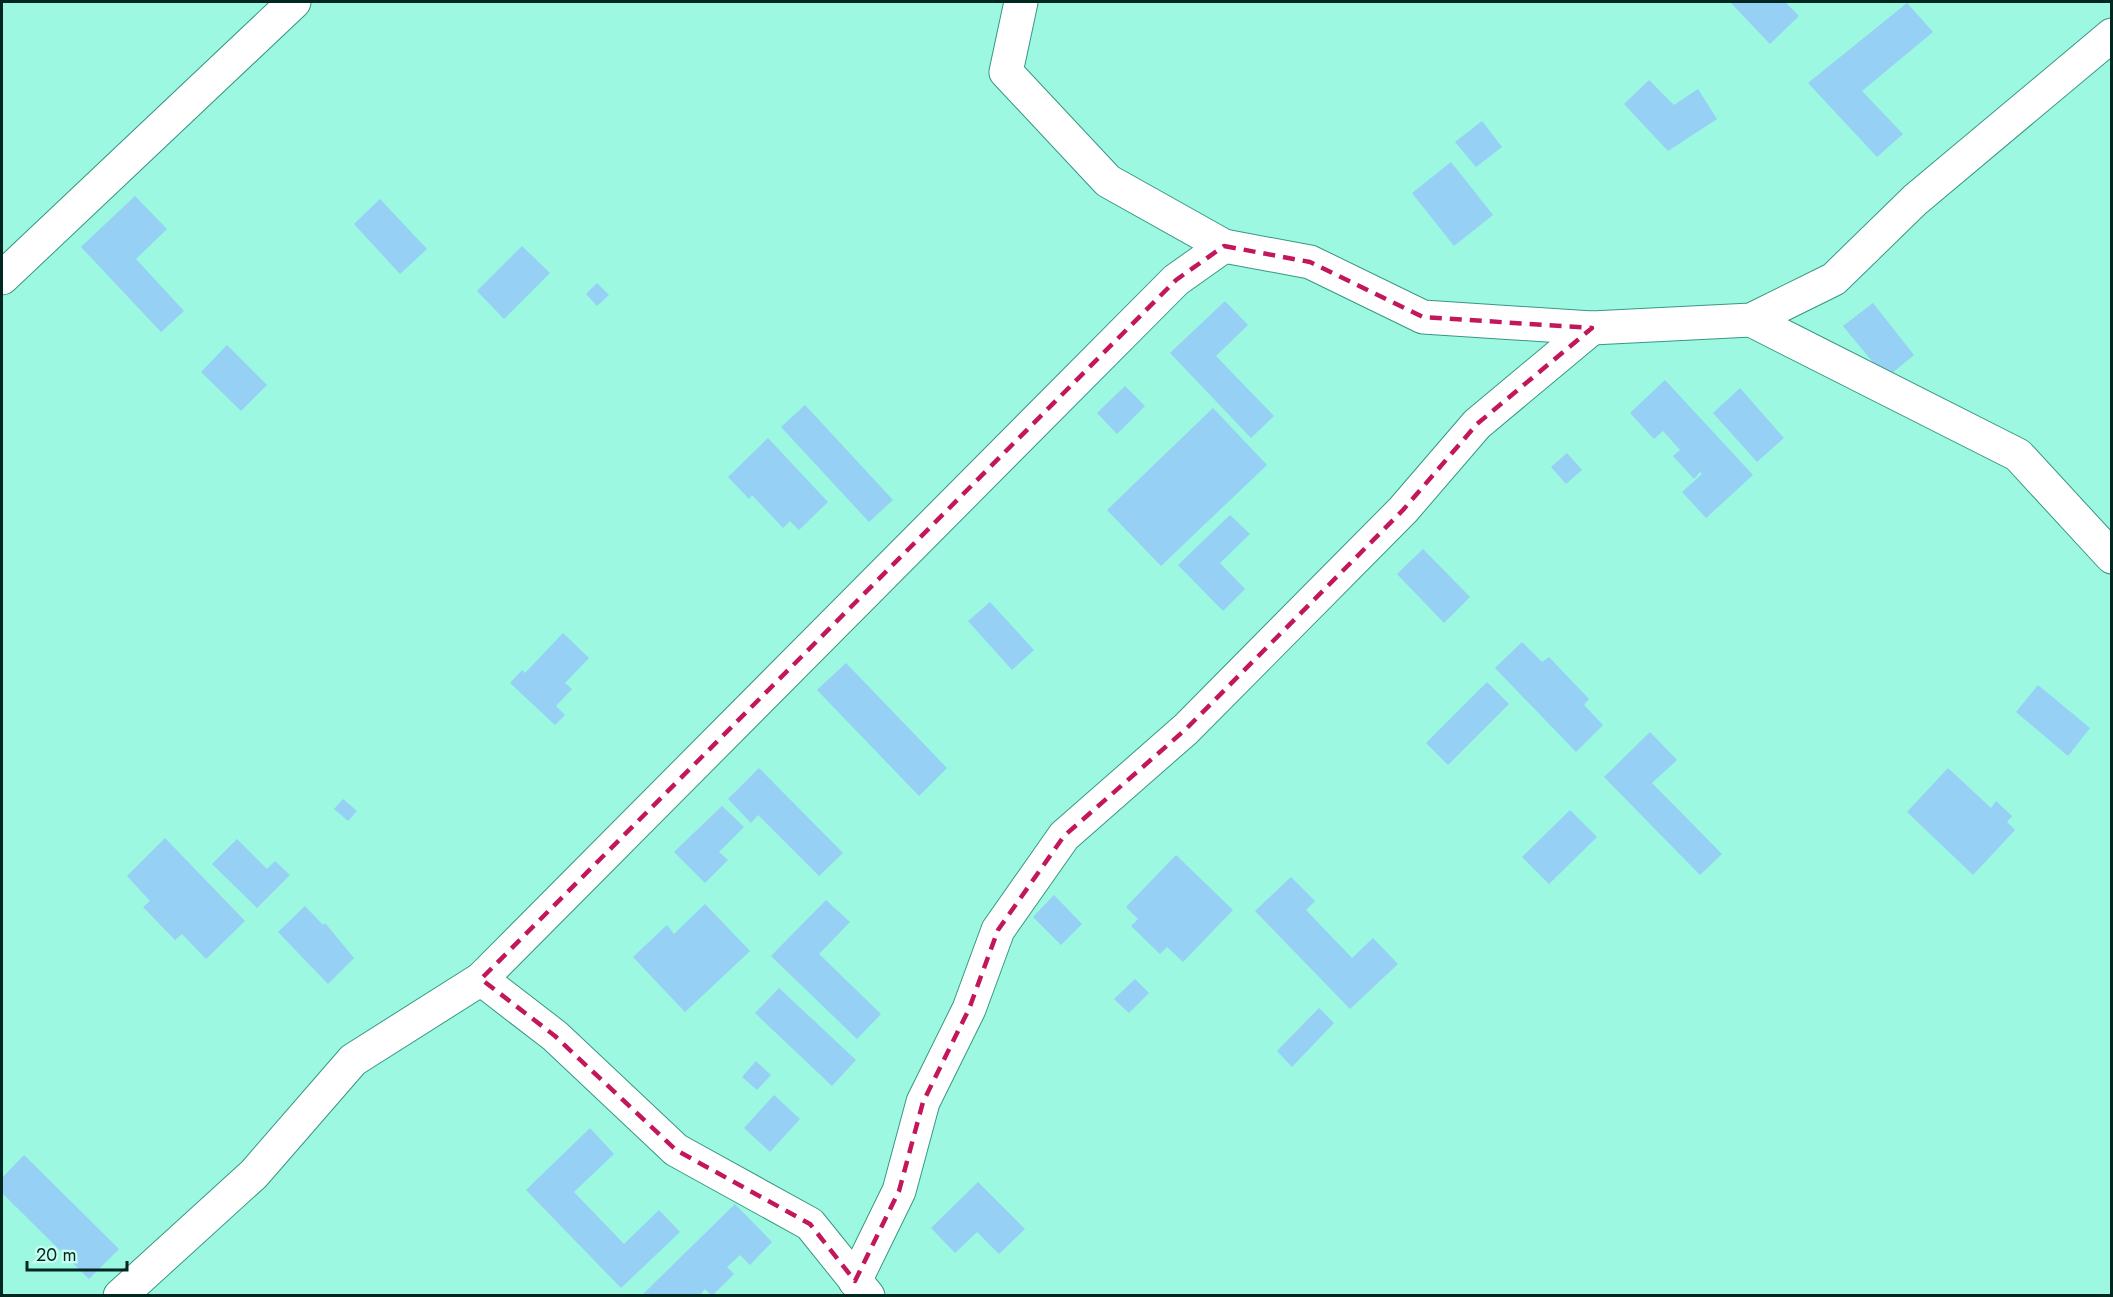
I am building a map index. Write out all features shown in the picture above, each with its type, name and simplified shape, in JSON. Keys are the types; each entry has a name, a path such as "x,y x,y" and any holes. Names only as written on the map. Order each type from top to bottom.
{"street":[{"path":"2,278 294,2"},
{"path":"1021,2 1006,72 1108,181 1224,246 1310,262 1423,317 1592,328 1751,320 1834,279 1915,200 2112,35"},
{"path":"120,1296 254,1174 353,1060 481,980 1176,280 1224,246"},
{"path":"1751,320 2018,455 2112,557"},
{"path":"862,1288 899,1191 923,1101 969,1009 998,930 1064,836 1186,729 1403,510 1477,424 1592,328"},
{"path":"481,980 555,1036 676,1150 810,1224 862,1288"}],"highlighted area":[{"path":"1224,246 1310,262 1423,317 1592,328 1477,424 1403,510 1186,729 1064,836 998,930 969,1009 923,1102 899,1191 855,1281 810,1224 676,1150 555,1036 481,979 1176,280"}],"building":[{"path":"1730,2 1785,2 1799,16 1770,44"},
{"path":"1907,3 1933,32 1862,91 1903,134 1877,157 1808,83"},
{"path":"1649,80 1674,105 1698,89 1717,119 1668,151 1624,104"},
{"path":"1482,121 1502,147 1476,167 1455,142"},
{"path":"1451,162 1493,215 1454,246 1412,193"},
{"path":"135,196 167,229 136,259 184,311 161,332 81,247"},
{"path":"380,199 427,249 400,274 354,224"},
{"path":"522,246 550,273 504,319 477,291"},
{"path":"597,283 609,295 597,306 586,294"},
{"path":"1225,301 1248,325 1216,356 1274,416 1251,438 1170,353"},
{"path":"1873,303 1914,355 1886,378 1843,326"},
{"path":"227,345 267,385 241,411 201,372"},
{"path":"1665,380 1753,475 1706,518 1682,492 1702,474 1700,472 1694,479 1673,456 1680,450 1663,431 1654,439 1630,413"},
{"path":"1125,386 1145,406 1117,434 1097,413"},
{"path":"1740,388 1784,438 1757,462 1713,413"},
{"path":"805,405 893,500 869,522 781,427"},
{"path":"1213,408 1267,465 1161,566 1107,510"},
{"path":"768,438 828,502 799,530 790,521 783,528 752,495 749,499 728,477"},
{"path":"1567,453 1582,470 1566,484 1551,467"},
{"path":"1230,515 1250,534 1220,563 1245,589 1223,611 1178,565"},
{"path":"1423,549 1470,597 1444,623 1397,574"},
{"path":"990,602 1034,650 1012,670 968,621"},
{"path":"563,633 589,658 565,683 572,689 556,706 565,715 555,725 510,683 522,670 525,673"},
{"path":"1522,642 1542,662 1549,657 1589,699 1584,705 1603,725 1576,752 1495,668"},
{"path":"846,663 947,768 919,796 817,690"},
{"path":"1487,682 1509,704 1448,765 1426,743"},
{"path":"2038,685 2090,728 2068,756 2016,712"},
{"path":"1650,732 1677,760 1652,783 1722,854 1700,875 1604,777"},
{"path":"759,768 843,853 819,876 758,815 751,823 728,799"},
{"path":"1948,768 1991,808 1996,801 2012,816 2007,822 2015,830 1973,875 1907,812"},
{"path":"343,799 357,811 348,821 334,809"},
{"path":"722,806 744,827 719,852 728,860 705,883 674,852"},
{"path":"1570,810 1597,837 1549,884 1522,857"},
{"path":"165,838 245,921 206,959 182,934 175,940 143,907 150,901 127,876"},
{"path":"237,839 267,869 275,861 290,875 257,908 212,864"},
{"path":"1176,855 1233,910 1183,962 1167,947 1160,954 1131,926 1138,919 1126,907"},
{"path":"1291,877 1315,901 1306,910 1352,958 1373,938 1398,964 1350,1009 1255,911"},
{"path":"1054,895 1082,924 1061,945 1033,917"},
{"path":"826,900 850,922 819,954 881,1014 857,1039 771,956"},
{"path":"705,904 750,951 685,1012 633,957 667,925 674,934"},
{"path":"305,906 323,925 325,923 354,958 328,984 278,932"},
{"path":"1135,979 1149,993 1129,1013 1114,999"},
{"path":"779,988 856,1060 832,1086 755,1013"},
{"path":"1319,1008 1334,1023 1292,1067 1277,1051"},
{"path":"756,1061 771,1075 757,1090 742,1077"},
{"path":"774,1095 800,1119 770,1152 744,1128"},
{"path":"590,1128 614,1154 574,1192 624,1244 659,1210 680,1232 621,1288 526,1190"},
{"path":"24,1155 119,1249 89,1279 2,1193 2,1178"},
{"path":"978,1182 1025,1229 999,1254 977,1232 955,1253 931,1228"},
{"path":"735,1204 772,1242 750,1265 740,1255 727,1267 734,1274 712,1296 705,1289 699,1296 641,1296"}]}
